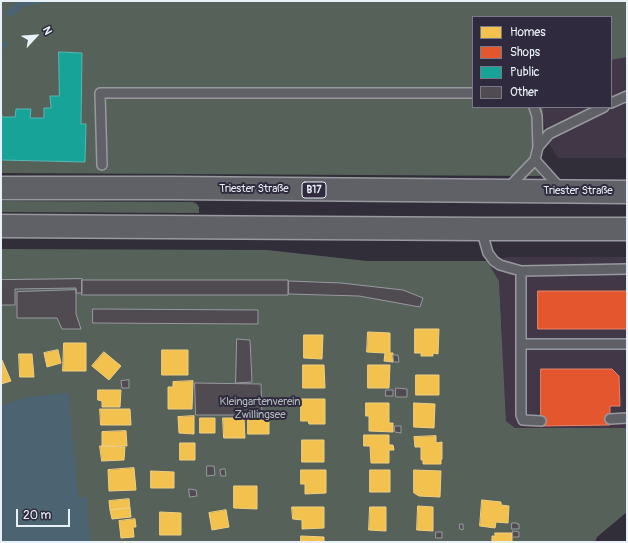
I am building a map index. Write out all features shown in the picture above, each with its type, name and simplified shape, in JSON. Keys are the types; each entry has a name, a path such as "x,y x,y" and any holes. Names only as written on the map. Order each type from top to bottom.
{"main road":[{"name":"Triester Straße","path":"1,188 627,192"},
{"path":"1,226 627,229"}],"lane":[{"path":"102,165 100,92 472,94"},
{"path":"612,104 627,96"},
{"path":"506,191 535,160 538,147 537,116 534,108"},
{"path":"538,147 549,134 602,108"},
{"path":"535,160 563,192"},
{"path":"481,229 488,253 494,261 500,265 521,271 627,269"},
{"path":"521,271 520,415 523,420 541,421"},
{"path":"521,344 627,344"},
{"path":"610,419 627,418"}],"shaded area":[{"path":"627,57 627,158 558,158 549,144 543,119 543,108 612,108 612,60"},
{"path":"507,257 627,257 627,428 515,428 506,421 499,281 487,261"}],"green space":[{"path":"1,1 627,1 627,57 612,60 612,16 472,16 472,108 543,108 540,176 1,173 1,160 85,162 86,125 81,124 82,53 59,52 59,96 51,96 51,108 44,108 44,118 30,118 30,109 16,109 15,117 2,117"},
{"path":"1,201 193,202 199,207 199,213 1,212"},
{"name":"Kleingartenverein Zwillingsee","path":"1,249 267,250 367,261 487,261 499,281 506,421 515,428 627,428 627,512 597,537 595,542 1,542"}],"water":[{"path":"18,1 52,1 26,7 12,17 4,13"},
{"path":"69,393 78,498 87,497 90,542 1,542 1,406 28,397"}],"building: Homes":[{"path":"415,329 439,329 438,354 433,353 433,356 421,356 421,353 415,353"},
{"path":"368,332 390,333 390,353 393,353 393,362 384,361 385,353 367,352"},
{"path":"304,335 323,335 322,359 304,358"},
{"path":"64,343 86,343 86,371 63,371"},
{"path":"58,350 61,363 47,367 44,353"},
{"path":"162,350 188,350 188,375 162,375"},
{"path":"104,352 121,366 109,380 92,366"},
{"path":"19,354 32,354 34,377 20,377"},
{"path":"1,360 11,381 1,384"},
{"path":"303,365 324,365 325,388 303,388"},
{"path":"368,365 390,365 389,388 368,388"},
{"path":"416,375 439,375 439,395 416,395"},
{"path":"193,381 192,409 168,409 168,387 173,387 173,382"},
{"path":"98,390 121,390 120,407 102,407 102,401 98,400"},
{"path":"301,399 325,399 325,424 309,424 308,421 301,421"},
{"path":"366,403 389,403 389,423 393,423 393,432 369,431 369,416 366,416"},
{"path":"414,403 435,404 434,428 414,427"},
{"path":"100,409 130,409 131,425 101,425"},
{"path":"194,416 194,434 179,433 178,417"},
{"path":"200,418 215,418 215,433 200,433"},
{"path":"223,418 244,418 245,438 224,438"},
{"path":"248,418 269,418 269,434 248,434"},
{"path":"126,431 127,446 102,446 102,432"},
{"path":"364,435 389,435 389,445 393,445 394,450 389,450 389,463 371,463 370,446 364,446"},
{"path":"436,436 436,443 442,442 441,464 423,464 423,460 421,460 421,447 415,447 414,437"},
{"path":"302,440 324,440 324,462 302,462"},
{"path":"180,443 195,443 195,460 180,460"},
{"path":"100,446 125,447 124,460 102,461"},
{"path":"134,468 136,490 109,491 108,470"},
{"path":"301,470 326,470 326,493 305,494 305,484 301,484"},
{"path":"370,470 390,470 390,492 370,492"},
{"path":"414,470 441,471 440,497 419,496 414,493"},
{"path":"151,471 174,472 174,488 151,488"},
{"path":"234,486 257,486 257,509 234,508"},
{"path":"129,499 130,508 110,510 109,501"},
{"path":"482,500 501,502 501,505 509,506 508,523 496,522 495,528 480,526"},
{"path":"418,506 433,507 433,531 417,530"},
{"path":"292,507 324,507 324,528 302,529 302,520 293,519"},
{"path":"370,507 386,507 386,531 369,530"},
{"path":"130,508 131,517 112,519 110,510"},
{"path":"226,510 229,527 212,530 209,513"},
{"path":"160,512 181,513 181,535 160,535"},
{"path":"135,519 136,527 133,527 134,537 121,538 119,521"},
{"path":"495,533 512,533 512,542 492,542 492,536 495,536"},
{"path":"301,536 324,537 324,542 301,542"}],"building: Shops":[{"path":"538,291 627,291 627,329 538,329"},
{"path":"541,369 612,369 619,376 620,406 610,406 610,425 541,426"}],"building: Public":[{"path":"59,52 82,53 81,124 86,124 85,162 1,160 1,108 2,117 15,117 16,109 31,109 30,118 44,118 44,108 51,108 50,96 59,96"}],"building: Other":[{"path":"82,279 82,293 76,293 76,288 15,289 15,305 1,305 1,280"},
{"path":"82,280 288,280 288,295 82,295"},
{"path":"289,281 341,283 403,290 423,298 420,307 359,296 289,294"},
{"path":"76,290 76,314 81,329 62,329 57,318 17,318 17,292"},
{"path":"93,309 258,310 258,324 93,323"},
{"path":"237,339 250,340 252,382 236,383"},
{"path":"393,355 398,355 399,362 394,362"},
{"path":"129,380 129,388 122,388 121,381"},
{"path":"195,383 261,384 262,415 196,415"},
{"path":"396,388 407,389 407,397 396,397"},
{"path":"386,390 393,390 393,396 386,396"},
{"path":"395,426 401,426 401,433 395,432"},
{"path":"207,466 214,466 215,475 207,476"},
{"path":"225,469 226,476 221,476 220,470"},
{"path":"189,489 196,490 197,496 190,497"},
{"path":"512,523 519,524 519,529 512,529"},
{"path":"460,524 463,524 463,530 460,529"},
{"path":"513,531 519,532 519,537 513,537"},
{"path":"436,532 442,532 442,538 436,538"}],"waterway":[{"path":"1,46 6,44"}]}
